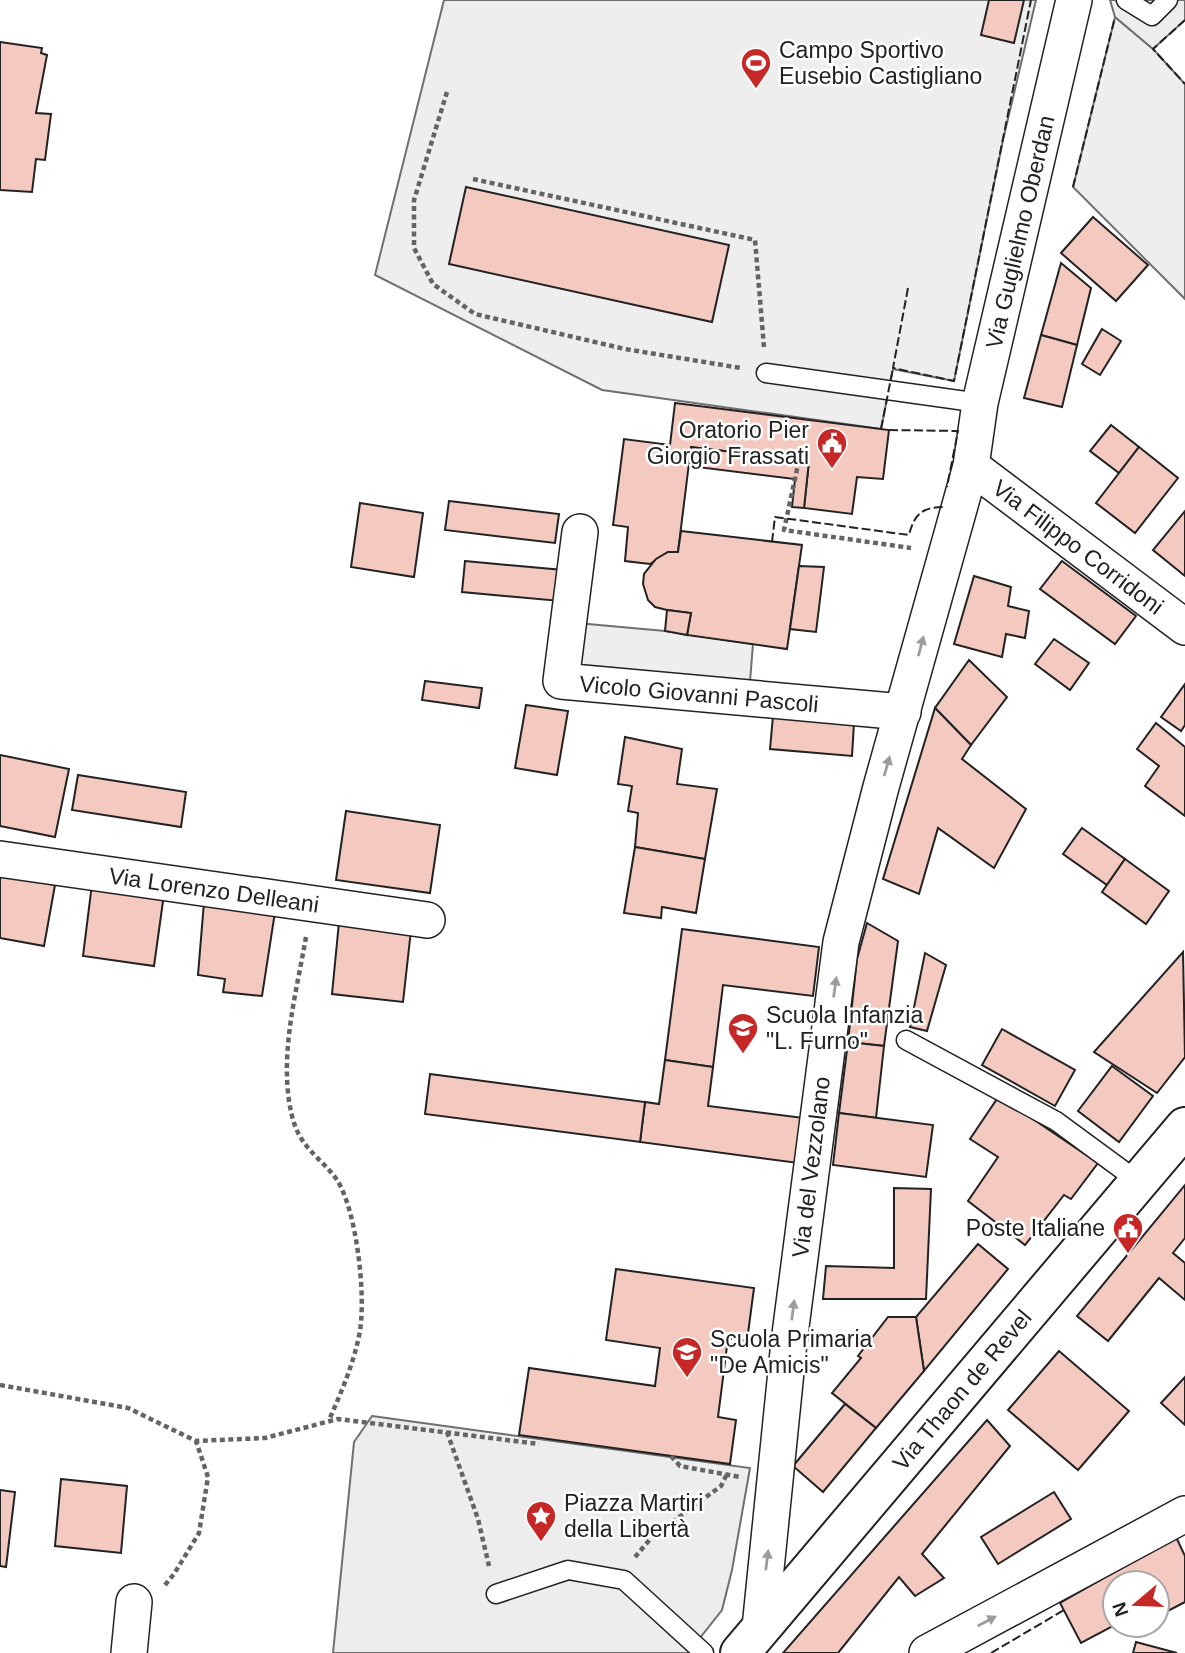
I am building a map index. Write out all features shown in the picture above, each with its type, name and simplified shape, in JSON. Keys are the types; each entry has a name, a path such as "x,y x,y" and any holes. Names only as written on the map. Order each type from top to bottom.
{"main road":[{"name":"Via Thaon de Revel","path":"750,1641 1185,1127"}],"street":[{"name":"Via Guglielmo Oberdan","path":"947,554 971,466 980,403 1074,0"},
{"name":"Via Filippo Corridoni","path":"971,466 1185,627"},
{"name":"Vicolo Giovanni Pascoli","path":"580,532 561,681 903,712"},
{"name":"Via del Vezzolano","path":"750,1641 775,1483 789,1342 841,942 881,787 947,554"},
{"name":"Via Lorenzo Delleani","path":"0,859 427,920"},
{"path":"927,1653 1185,1514"}],"lane":[{"path":"1126,0 1152,16 1167,0"},
{"path":"766,373 980,403"},
{"path":"906,1040 1056,1121 1139,1182"},
{"path":"496,1594 568,1570 624,1580 704,1653"}],"path":[{"path":"447,92 414,200 414,248 433,284 475,314 625,349 766,373 755,240 473,180"},
{"path":"799,460 784,530 947,554"},
{"path":"312,904 289,1039 288,1095 293,1120 309,1151 337,1180 352,1213 361,1284 360,1333 348,1375 328,1421"},
{"path":"0,1385 128,1408 196,1441 265,1438 338,1419 539,1444"},
{"path":"447,1432 478,1519 496,1594"},
{"path":"132,1626 174,1574 199,1533 208,1477 196,1441"},
{"path":"671,1456 680,1466 775,1483"},
{"path":"624,1580 633,1560 652,1537 721,1486 727,1474"}],"shaded area":[{"path":"444,0 1036,0 1003,140 954,381 893,369 881,429 602,390 375,275"},
{"path":"1110,0 1185,0 1185,20 1153,49 1115,17"},
{"path":"1115,17 1153,49 1185,84 1185,299 1073,187"},
{"path":"577,623 665,631 753,644 749,694 581,680"},
{"name":"Piazza Martiri della Libertà","path":"372,1416 750,1468 722,1610 688,1653 333,1653 354,1442"}],"building":[{"path":"989,0 1024,0 1014,43 981,35"},
{"path":"0,42 42,48 41,53 47,55 36,113 51,114 45,160 36,159 32,192 0,190"},
{"path":"466,187 729,245 712,322 449,264"},
{"path":"1093,217 1148,265 1116,301 1061,253"},
{"path":"1061,263 1091,288 1077,345 1041,335"},
{"path":"1102,329 1121,341 1100,375 1082,364"},
{"path":"1041,335 1077,345 1062,407 1024,398"},
{"path":"675,403 889,430 883,479 857,477 852,514 804,508 809,461 691,447 678,552 668,552 650,564 625,561 628,527 613,525 624,439 670,445"},
{"path":"1111,425 1139,447 1119,473 1090,451"},
{"path":"691,447 809,461 804,508 792,507 795,479 689,466"},
{"path":"1139,447 1178,478 1135,533 1096,503"},
{"path":"449,501 559,514 555,543 445,530"},
{"path":"360,503 423,513 414,577 351,567"},
{"path":"1185,511 1185,576 1153,550"},
{"path":"681,531 802,545 787,649 687,635 691,613 655,607 648,600 643,584 644,574 656,559 668,552 678,552"},
{"path":"465,561 563,570 560,601 462,592"},
{"path":"1062,561 1136,616 1115,644 1040,589"},
{"path":"799,566 824,567 816,632 790,629"},
{"path":"974,576 1011,587 1008,606 1029,611 1025,638 1006,634 1002,657 954,644"},
{"path":"667,610 691,613 687,635 665,631"},
{"path":"1054,639 1089,663 1070,690 1035,664"},
{"path":"969,660 1007,697 971,745 935,708"},
{"path":"425,681 482,688 479,708 422,700"},
{"path":"1185,684 1185,725 1181,731 1161,717"},
{"path":"526,705 568,711 557,775 515,768"},
{"path":"935,708 971,745 962,759 1026,809 994,868 938,828 919,894 883,879"},
{"path":"773,716 854,723 852,756 770,749"},
{"path":"1156,723 1185,747 1185,816 1145,786 1159,766 1137,749"},
{"path":"625,737 682,749 677,784 717,789 705,859 635,847 638,813 628,811 632,786 618,784"},
{"path":"0,755 69,769 55,837 0,826"},
{"path":"78,775 186,792 181,827 72,810"},
{"path":"346,811 440,825 430,893 336,880"},
{"path":"1082,828 1125,859 1107,885 1063,854"},
{"path":"635,847 705,859 696,913 662,907 661,918 624,913"},
{"path":"1125,859 1169,891 1146,924 1102,892"},
{"path":"0,874 55,885 44,946 0,938"},
{"path":"92,884 164,894 154,966 83,956"},
{"path":"204,902 275,912 262,996 223,992 225,979 198,975"},
{"path":"339,922 411,930 403,1002 332,994"},
{"path":"867,923 898,941 884,1046 848,1042 857,959"},
{"path":"682,929 819,947 813,996 723,985 713,1067 665,1060"},
{"path":"1183,952 1185,1057 1157,1093 1094,1052"},
{"path":"925,953 946,965 927,1031 910,1027"},
{"path":"1002,1029 1075,1070 1055,1106 982,1065"},
{"path":"848,1042 884,1046 876,1118 839,1113"},
{"path":"665,1060 713,1067 708,1106 804,1118 798,1163 640,1142 645,1102 659,1104"},
{"path":"1112,1066 1153,1096 1119,1142 1078,1111"},
{"path":"430,1074 645,1102 640,1142 425,1114"},
{"path":"999,1096 1098,1163 1071,1199 1064,1195 1025,1245 968,1201 998,1157 970,1139"},
{"path":"839,1113 933,1125 926,1177 833,1165"},
{"path":"1185,1185 1185,1238 1173,1253 1185,1263 1185,1300 1159,1278 1108,1341 1077,1316"},
{"path":"894,1188 931,1189 926,1299 823,1299 826,1266 894,1268"},
{"path":"978,1244 1008,1269 924,1371 916,1317"},
{"path":"616,1269 754,1288 747,1341 728,1338 718,1417 736,1420 730,1464 519,1435 529,1368 655,1386 660,1348 606,1340"},
{"path":"888,1317 916,1317 924,1371 876,1428 832,1393 861,1358 858,1356"},
{"path":"1059,1351 1129,1411 1078,1470 1008,1410"},
{"path":"1185,1377 1185,1425 1161,1403"},
{"path":"845,1404 876,1428 823,1492 793,1466"},
{"path":"987,1420 1010,1446 922,1554 944,1578 915,1596 899,1577 838,1653 783,1653"},
{"path":"61,1479 127,1486 121,1553 55,1546"},
{"path":"0,1490 15,1492 6,1567 0,1566"},
{"path":"1054,1492 1071,1519 998,1564 981,1537"},
{"path":"1176,1537 1185,1556 1185,1602 1171,1609 1171,1569 1120,1569"},
{"path":"1101,1580 1101,1632 1081,1643 1060,1603"},
{"path":"1136,1642 1177,1653 1133,1653"}],"fence":[{"path":"908,288 893,368 954,381 1031,0"},
{"path":"1073,187 1115,17"},
{"path":"1185,20 1153,49 1185,84"},
{"path":"881,429 893,368"},
{"path":"889,430 958,431 947,487"},
{"path":"772,542 775,517 909,535 916,517 924,511 943,507 944,504"},
{"path":"991,1653 1064,1610"}],"place":[{"name":"Campo Sportivo Eusebio Castigliano","path":"756,90"},
{"name":"Oratorio Pier Giorgio Frassati","path":"832,470"},
{"name":"Scuola Infanzia \"L. Furno\"","path":"743,1055"},
{"name":"Poste Italiane","path":"1128,1255"},
{"name":"Scuola Primaria \"De Amicis\"","path":"687,1379"},
{"name":"Piazza Martiri della Libertà","path":"541,1543"}]}
